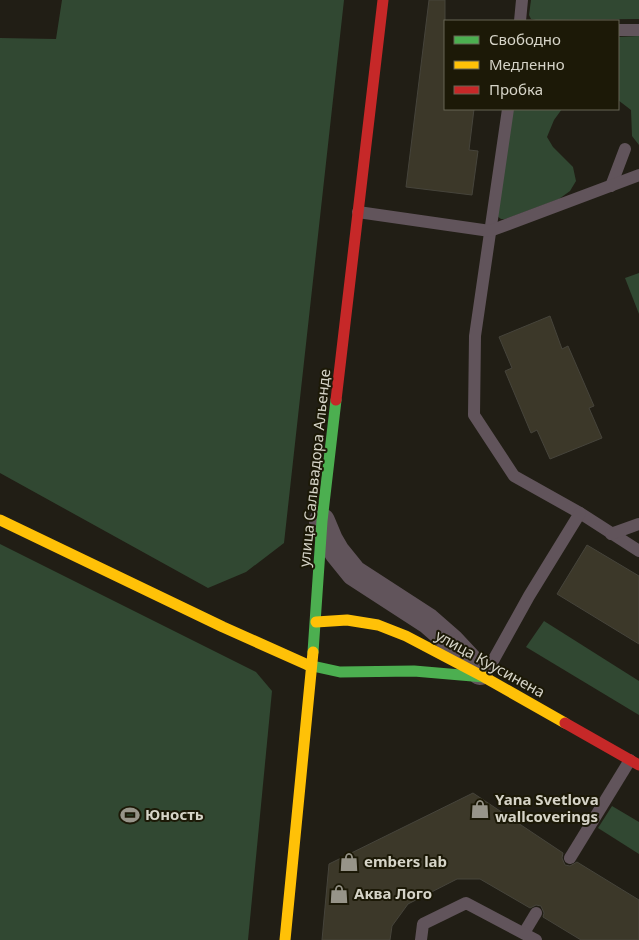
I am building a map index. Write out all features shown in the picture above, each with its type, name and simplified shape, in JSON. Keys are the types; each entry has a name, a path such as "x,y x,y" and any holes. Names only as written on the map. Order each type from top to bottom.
{"street":[{"name":"улица Сальвадора Альенде","path":"285,940 316,622 322,521 383,0"},
{"path":"0,520 223,627 312,667 340,672 414,671 484,677"},
{"path":"322,521 337,552 354,573 428,621 452,642 484,677"},
{"name":"улица Куусинена","path":"316,622 348,620 378,625 406,636 484,677 635,763"}],"lane":[{"path":"520,20 522,0"},
{"path":"619,30 639,30"},
{"path":"508,110 475,336 474,415 514,476 580,513 639,551"},
{"path":"611,186 625,149"},
{"path":"358,212 490,231 639,175"},
{"path":"484,677 529,596 580,513"},
{"path":"611,534 639,524"},
{"path":"570,858 635,763"},
{"path":"421,940 423,924 466,903 536,940"},
{"path":"524,933 536,913"}],"green space":[{"path":"62,0 344,0 284,543 246,572 208,588 0,473 0,38 56,39"},
{"path":"531,0 639,0 639,19 536,20 531,19 529,15"},
{"path":"639,36 639,145 632,136 631,110 619,101 619,37"},
{"path":"512,110 561,110 554,120 547,137 553,147 573,167 576,181 570,191 559,199 505,219 497,216"},
{"path":"639,273 639,314 625,278"},
{"name":"Юность","path":"0,544 256,672 272,691 248,940 0,940"},
{"path":"544,621 639,681 639,715 526,647"},
{"path":"612,806 639,822 639,854 598,828"}],"building":[{"path":"429,0 445,0 444,110 474,110 469,150 478,151 472,195 406,187"},
{"path":"550,316 562,349 568,346 594,406 589,408 602,438 550,459 537,430 531,433 505,371 512,368 499,337"},
{"path":"587,545 639,576 639,644 557,594"},
{"path":"473,793 563,853 562,858 565,865 570,866 577,862 639,900 639,940 581,940 543,917 544,913 541,906 536,905 530,908 480,879 457,879 408,904 392,926 390,940 322,940 329,864"}],"traffic: fast":[{"path":"313,652 322,521 336,400"},
{"path":"308,665 340,672 414,671 484,677"}],"traffic: slow":[{"path":"0,520 223,627 308,665"},
{"path":"316,622 347,620 378,625 406,636 565,723"},
{"path":"285,940 313,652"}],"traffic: jam":[{"path":"336,400 383,0"},
{"path":"565,723 639,765"}],"place":[{"name":"Yana Svetlova wallcoverings","path":"480,809"},
{"name":"Юность","path":"130,815"},
{"name":"embers lab","path":"349,862"},
{"name":"Аква Лого","path":"339,894"}]}
